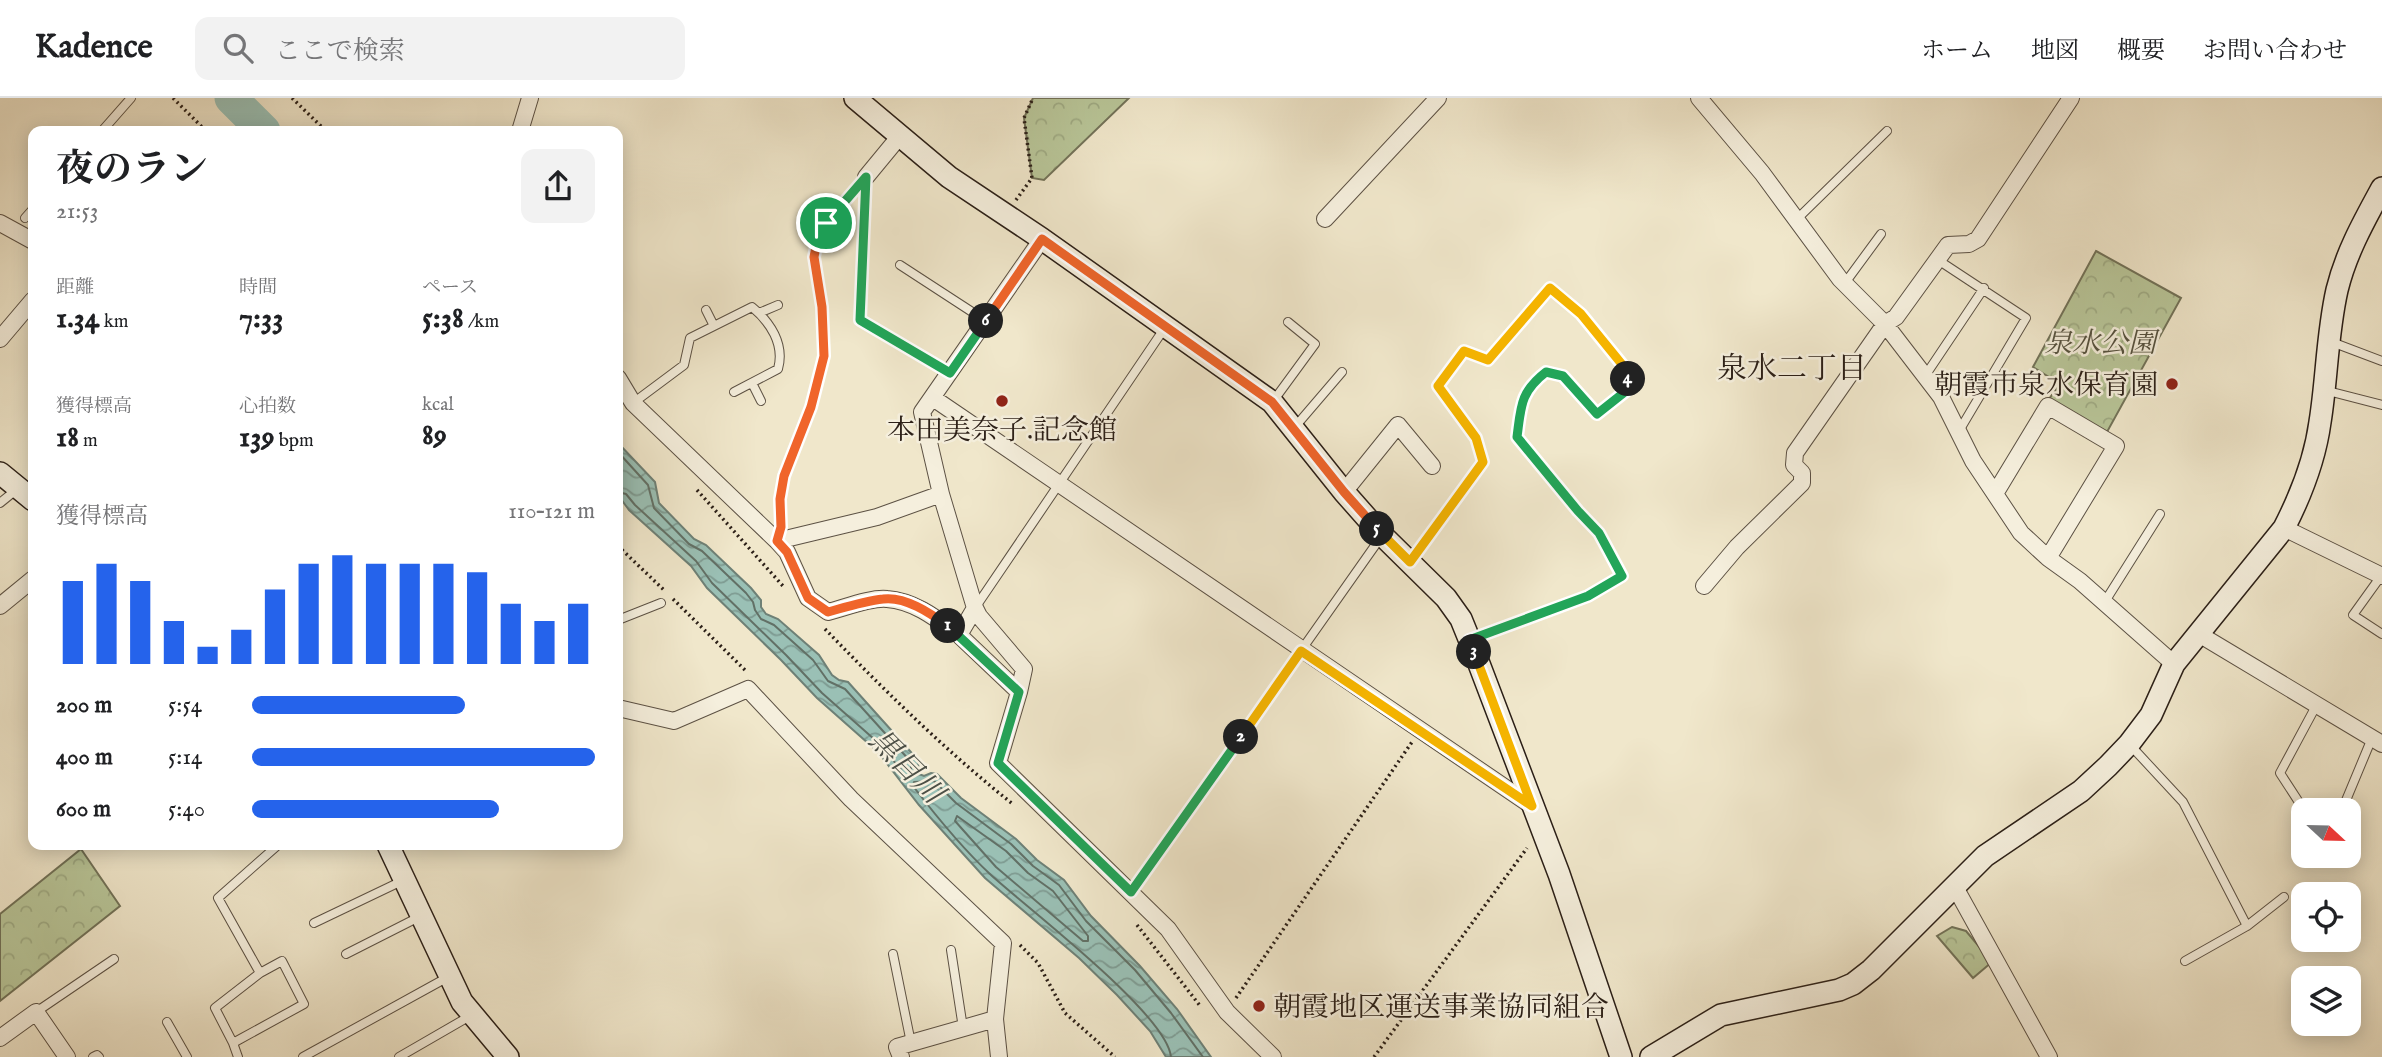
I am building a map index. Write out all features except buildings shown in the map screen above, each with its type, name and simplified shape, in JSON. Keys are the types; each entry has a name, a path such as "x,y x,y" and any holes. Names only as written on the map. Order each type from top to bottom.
{"street":[{"path":"522,126 530,98"},
{"path":"855,98 949,177 1042,239 1272,402 1382,535 1446,598 1461,619 1559,874 1621,1057"},
{"path":"1325,219 1438,98"},
{"path":"1699,98 1762,173 1845,283 1885,324 1941,397 1973,461 2021,533 2174,664"},
{"path":"1704,586 1737,547 1801,483 1802,472 1794,465 1795,453 1885,324 1896,317 1948,245 1969,244 1978,239 2071,98"},
{"path":"866,177 899,137"},
{"path":"1651,1057 1721,1015 1839,990 1853,984 1985,856 2081,791 2129,744 2151,715 2174,664 2284,528 2304,486 2315,451 2337,291 2345,262 2360,229 2380,196"},
{"path":"0,223 28,238"},
{"path":"1042,239 922,412 941,494 975,608 1024,668 998,763 1168,929 1227,1012 1273,1057"},
{"path":"0,339 28,306"},
{"path":"623,386 633,403 787,552 808,598 828,612 885,598 929,612 959,635 1019,692"},
{"path":"933,398 1532,806"},
{"path":"1996,492 2048,406 2116,446 2048,558"},
{"path":"1344,492 1398,425 1432,466"},
{"path":"0,473 26,494"},
{"path":"777,541 877,517 941,494"},
{"path":"2284,528 2381,576"},
{"path":"0,606 28,583"},
{"path":"959,635 975,608"},
{"path":"2197,633 2377,741"},
{"path":"623,709 674,721 748,689 851,799 1003,943 995,1019 999,1057"},
{"path":"390,850 462,1002 508,1057"},
{"path":"1955,887 2049,1057"},
{"path":"0,1038 36,1012 67,1057"},
{"path":"906,1050 995,1019"}],"lane":[{"path":"106,126 131,98"},
{"path":"1796,220 1887,131"},
{"path":"866,177 860,320 950,373"},
{"path":"25,218 28,215"},
{"path":"1845,283 1881,234"},
{"path":"1938,260 2026,317 1959,430"},
{"path":"900,265 986,321"},
{"path":"1410,562 1483,462 1476,438 1438,386 1464,351 1488,360 1550,288 1581,314 1629,373 1626,391 1597,414 1563,376 1546,372 1533,382 1522,399 1517,437 1599,533 1622,576 1588,596 1469,640"},
{"path":"1925,376 1983,288"},
{"path":"759,313 778,305"},
{"path":"633,403 684,365 690,338 751,307 768,320 782,354 778,369 734,392"},
{"path":"706,310 713,326"},
{"path":"1272,402 1315,344 1288,322"},
{"path":"975,608 1166,326"},
{"path":"2329,341 2382,361"},
{"path":"1294,428 1342,372"},
{"path":"752,383 761,401"},
{"path":"2324,390 2382,405"},
{"path":"0,503 26,494"},
{"path":"2104,603 2160,514"},
{"path":"1131,892 1382,535"},
{"path":"2381,576 2353,615 2382,634"},
{"path":"623,618 661,603"},
{"path":"2296,798 2280,773 2316,706"},
{"path":"2349,798 2377,741"},
{"path":"2129,744 2183,802 2248,926"},
{"path":"260,973 218,898 272,850"},
{"path":"314,923 404,880"},
{"path":"2185,961 2248,926 2284,897"},
{"path":"346,954 421,916"},
{"path":"951,950 963,1028"},
{"path":"893,954 906,1050"},
{"path":"36,1012 114,959"},
{"path":"233,1043 304,1004 282,961 260,973 215,1008 238,1057"},
{"path":"303,1057 450,976"},
{"path":"399,1057 473,1015"},
{"path":"167,1022 187,1057"}],"path":[{"path":"173,98 201,126"},
{"path":"292,98 321,126"},
{"path":"1004,215 1032,178 1024,118 1033,98"},
{"path":"777,541 781,527 780,499 784,476 811,407 824,356 823,318 815,247 826,223 866,177"},
{"path":"690,482 791,594"},
{"path":"819,624 923,726 982,780 1018,808"},
{"path":"1227,1012 1420,729"},
{"path":"1374,1057 1541,829"},
{"path":"1131,919 1146,934 1207,1013"}],"green space":[{"path":"1033,98 1129,98 1044,180 1032,178 1024,118"},
{"name":"泉水公園","path":"2096,251 2181,298 2107,432 2049,399 2060,384 2033,367"},
{"path":"80,850 120,906 0,1001 0,914"},
{"path":"1952,927 1966,931 1992,962 1973,978 1937,936"}],"water":[{"path":"623,448 655,482 659,503 694,539 706,545 751,588 761,600 761,607 766,614 778,619 819,655 832,675 848,682 918,760 919,774 937,774 961,798 1016,839 1037,860 1064,880 1091,916 1177,1009 1211,1057 1166,1057 1150,1031 1117,995 1079,958 985,878 919,805 878,752 817,698 707,588 691,566 623,502"}],"waterway":[{"name":"黒目川","path":"231,98 259,126"}],"place":[{"name":"朝霞市泉水保育園","path":"2172,384"},
{"name":"本田美奈子.記念館","path":"1002,401"},
{"name":"朝霞地区運送事業協同組合","path":"1259,1006"}],"district":[{"name":"泉水二丁目","path":"1792,368"}],"route":[{"path":"866,177 860,320 950,373 1042,239 1272,402 1344,492 1410,562 1483,462 1476,438 1438,386 1464,351 1488,360 1550,288 1581,314 1629,373 1626,391 1597,414 1563,376 1546,372 1533,382 1522,399 1517,437 1599,533 1622,576 1588,596 1469,640 1532,806 1301,651 1131,892 998,763 1019,692 959,635 929,612 885,598 828,612 808,598 787,552 777,541 781,527 780,499 784,476 811,407 823,366 824,330 814,257 818,236 826,223 866,177"}]}
